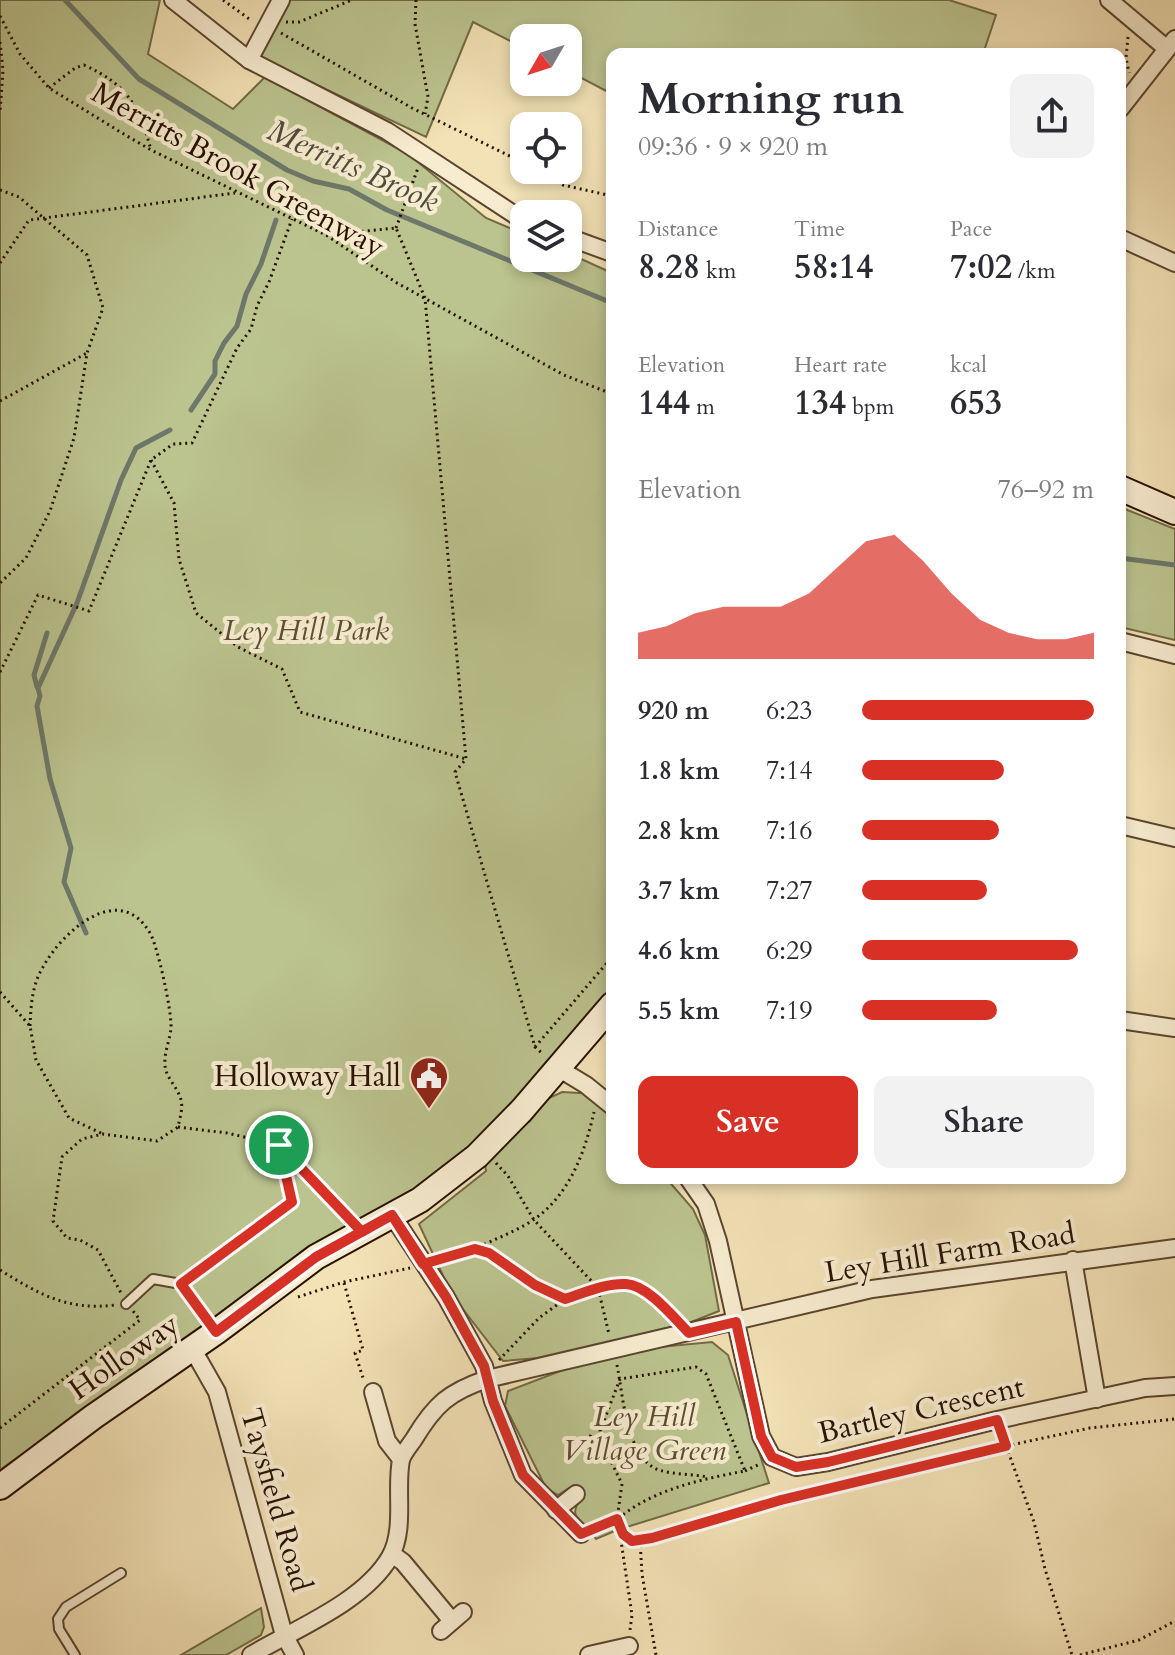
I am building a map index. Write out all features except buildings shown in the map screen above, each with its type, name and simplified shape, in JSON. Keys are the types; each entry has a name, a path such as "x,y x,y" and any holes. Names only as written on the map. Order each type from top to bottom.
{"street":[{"path":"173,0 249,60 424,153 510,211"},
{"path":"249,60 281,0"},
{"path":"1109,0 1131,19 1170,44 1126,101"},
{"path":"1126,241 1175,263"},
{"path":"582,242 606,251"},
{"path":"1126,491 1175,512"},
{"path":"1126,643 1175,655"},
{"path":"1126,826 1175,838"},
{"name":"Holloway","path":"0,1487 316,1257 420,1200 483,1150 606,1012"},
{"path":"1126,1021 1175,1028"},
{"path":"558,1068 606,1101"},
{"name":"Bartley Crescent","path":"692,1184 706,1204 718,1241 761,1436 772,1457 796,1467 828,1462 997,1420 1145,1388 1175,1386"},
{"path":"392,1215 446,1297 486,1372 506,1438 523,1475 581,1534"},
{"name":"Ley Hill Farm Road","path":"401,1459 429,1413 450,1394 486,1372 689,1333 872,1289 1175,1248"},
{"path":"1073,1260 1097,1399"},
{"name":"Taysfield Road","path":"192,1348 217,1392 284,1635 251,1655"},
{"path":"295,1655 284,1635 342,1603 374,1580 392,1554 400,1508 401,1459 387,1441 373,1392"},
{"path":"556,1510 576,1494"},
{"path":"392,1554 403,1562 452,1621"},
{"path":"589,1655 629,1646"}],"lane":[{"path":"181,1284 292,1202"},
{"path":"126,1304 153,1279 181,1284 216,1332"},
{"path":"75,1655 59,1629 58,1619 66,1607 121,1573"}],"path":[{"path":"223,0 265,31"},
{"path":"352,0 299,22 286,22 279,32 425,114 510,156"},
{"path":"416,0 415,24 428,97 425,114"},
{"name":"Merritts Brook Greenway","path":"0,16 20,54 49,88 151,150 326,235 425,298 564,375 606,392"},
{"path":"1131,19 1126,58 1133,92"},
{"path":"0,42 3,70 0,113"},
{"path":"49,88 75,68 84,65 96,70 139,109 151,150"},
{"path":"424,153 396,228 425,298 466,759 455,772 535,1047 558,1068"},
{"path":"561,184 606,195"},
{"path":"0,190 19,197 87,255 103,308 87,353 74,438 50,511 26,558 0,583"},
{"path":"0,263 29,220 239,192"},
{"path":"0,672 38,595 89,611 151,460 173,444 192,443 237,348 251,329 257,306 292,219"},
{"path":"326,235 396,228"},
{"path":"0,401 87,353"},
{"path":"151,460 174,503 179,559 196,613 238,647 282,669 300,712 466,759"},
{"path":"178,1127 182,1110 180,1096 164,1065 171,1025 151,934 136,916 125,911 92,915 65,938 41,969 32,995 30,1026 36,1060 69,1118 103,1134 157,1141 178,1127 227,1133 279,1145 362,1232"},
{"path":"535,1047 606,964"},
{"path":"0,992 30,1026"},
{"path":"297,1298 344,1282 403,1271 475,1249 534,1220 555,1202 576,1168 588,1137 598,1094"},
{"path":"0,1428 140,1320 126,1304 98,1250 80,1240 67,1238 53,1221 62,1157 82,1139 103,1134"},
{"path":"279,1145 292,1202"},
{"path":"483,1150 508,1176 534,1220 598,1288 605,1320"},
{"path":"475,1249 489,1253 535,1285 565,1299"},
{"path":"0,1270 47,1298 94,1308 126,1304"},
{"path":"344,1282 363,1350 355,1353 366,1388 373,1392"},
{"path":"486,1372 539,1318 565,1299 598,1288 628,1284 654,1297 689,1333"},
{"path":"581,1534 617,1519 635,1503 712,1477 745,1471 706,1374 696,1367 620,1379"},
{"path":"620,1379 600,1431 602,1443 622,1484 617,1519 632,1615 630,1627 633,1640 629,1646"},
{"path":"620,1379 632,1443 647,1463 658,1470 712,1477"},
{"path":"617,1519 623,1534 632,1541 640,1540 781,1500 1006,1446 1090,1428 1175,1419"},
{"path":"997,1420 1034,1522 1072,1655"},
{"path":"576,1448 590,1436 602,1443"},
{"path":"640,1540 642,1574 656,1655"},
{"path":"1080,1655 1139,1640 1175,1621"}],"green space":[{"name":"Ley Hill Park","path":"0,0 160,0 148,54 233,109 265,77 408,154 486,218 510,228 510,272 582,272 582,259 606,270 606,994 470,1151 407,1197 308,1250 0,1470"},
{"path":"287,0 949,0 996,15 985,48 606,48 606,91 582,78 582,24 510,24 510,41 473,22 426,137 258,57"},
{"path":"1126,509 1175,529 1175,640 1126,628"},
{"name":"Ley Hill Village Green","path":"562,1092 598,1094 606,1104 606,1184 671,1184 693,1209 705,1235 719,1311 618,1351 712,1342 728,1355 769,1483 596,1539 576,1515 575,1510 583,1496 574,1485 558,1495 546,1488 505,1406 508,1391 610,1352 503,1361 452,1295 419,1224 486,1171 483,1150 530,1121 545,1100"},
{"path":"261,1608 264,1627 261,1635 226,1655 181,1655"}],"waterway":[{"name":"Merritts Brook","path":"65,0 139,79 287,170 313,181 349,189 387,210 606,301"},
{"path":"191,410 215,374 215,361 237,326 246,294 261,264 276,220"},
{"path":"86,933 64,882 71,848 50,779 37,706 40,696 38,688 77,603 121,480 136,448 170,430"},
{"name":"Merritts Brook","path":"1126,559 1175,565"},
{"path":"37,687 34,675 47,633"}],"place":[{"name":"Holloway Hall","path":"429,1110"}],"route":[{"path":"279,1145 292,1202 181,1284 216,1332 316,1257 362,1232 392,1215 431,1276 446,1297 484,1366 506,1438 523,1475 581,1534 617,1519 623,1534 632,1541 652,1538 781,1500 1006,1446 997,1420 828,1462 796,1467 772,1457 761,1436 736,1322 689,1333 654,1297 628,1284 598,1288 565,1299 535,1285 489,1253 475,1249 423,1264 392,1215 362,1232 279,1145"}]}
